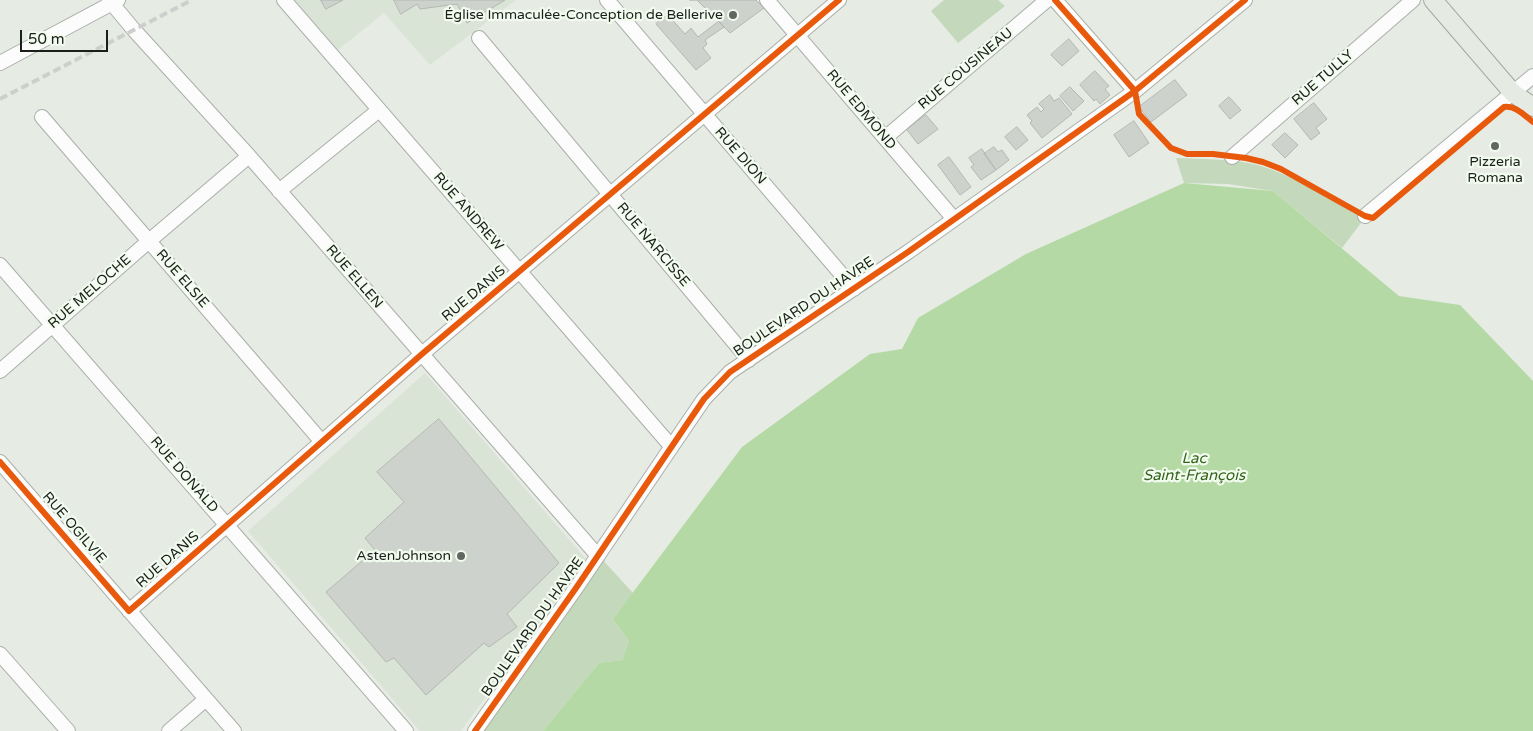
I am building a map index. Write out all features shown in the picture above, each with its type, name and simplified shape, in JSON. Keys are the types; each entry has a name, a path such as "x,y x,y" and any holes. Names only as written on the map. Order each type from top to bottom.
{"main road":[{"path":"1434,0 1513,93 1533,107"}],"street":[{"name":"RUE ANDREW","path":"284,0 671,446"},
{"name":"RUE DION","path":"607,0 854,289"},
{"name":"RUE EDMOND","path":"768,0 954,219"},
{"name":"RUE DANIS","path":"129,611 422,354 839,0"},
{"name":"RUE COUSINEAU","path":"885,138 1047,0"},
{"path":"1055,0 1135,91"},
{"name":"BOULEVARD DU HAVRE","path":"475,731 598,556 704,399 730,372 854,289 1135,91 1244,0"},
{"name":"RUE TULLY","path":"1232,156 1413,0"},
{"path":"1,62 113,1"},
{"name":"RUE ELLEN","path":"113,1 134,30 249,156 598,556"},
{"name":"RUE NARCISSE","path":"479,38 749,360"},
{"path":"1365,216 1533,76"},
{"path":"279,191 379,110"},
{"name":"RUE ELSIE","path":"42,117 322,442"},
{"name":"RUE MELOCHE","path":"0,371 249,156"},
{"name":"RUE DONALD","path":"0,265 406,731"},
{"name":"RUE OGILVIE","path":"0,462 234,731"},
{"path":"0,654 68,731"},
{"path":"169,731 206,699"}],"shaded area":[{"path":"294,0 516,0 430,65 384,13 338,50"},
{"path":"944,0 998,0 1005,6 958,43 931,11"},
{"path":"1176,158 1234,161 1266,168 1310,187 1364,219 1342,248 1273,191 1228,184 1184,183"},
{"path":"425,373 586,559 461,731 420,731 248,531"},
{"path":"602,559 633,593 613,619 629,641 622,660 599,663 543,731 482,731"}],"water":[{"name":"Lac Saint-François","path":"1184,183 1273,191 1399,296 1460,305 1533,381 1533,731 543,731 599,663 622,660 629,641 613,619 742,447 870,354 902,349 918,318 1026,254"}],"building":[{"path":"321,0 343,0 326,9"},
{"path":"394,0 505,0 467,23 457,4 420,9 417,4 401,14"},
{"name":"Église Immaculée-Conception de Bellerive","path":"697,0 756,0 764,8 730,33"},
{"path":"668,15 685,34 691,28 698,37 719,21 724,27 705,40 707,44 703,48 711,58 696,70 656,24"},
{"path":"1069,39 1079,51 1062,66 1051,55"},
{"path":"1095,71 1109,86 1105,89 1110,95 1100,104 1096,99 1094,101 1080,85"},
{"path":"1175,80 1187,95 1151,122 1139,107"},
{"path":"1070,87 1084,101 1073,111 1060,96"},
{"path":"1050,95 1054,101 1059,98 1072,114 1042,138 1030,123 1032,121 1027,115 1037,107 1041,112 1044,109 1039,104"},
{"path":"1229,97 1241,110 1230,119 1219,106"},
{"path":"1314,103 1327,119 1316,128 1320,133 1311,140 1294,119"},
{"path":"926,115 938,129 918,144 907,130"},
{"path":"1134,121 1149,143 1129,157 1114,135"},
{"path":"1017,127 1028,140 1016,150 1005,137"},
{"path":"1285,133 1298,145 1285,158 1272,145"},
{"path":"994,147 998,152 1002,150 1009,160 996,170 984,154"},
{"path":"982,149 996,170 981,180 971,167 974,165 969,158"},
{"path":"949,157 971,187 960,195 938,165"},
{"name":"AstenJohnson","path":"439,419 559,563 507,614 517,627 489,647 484,643 426,695 394,658 386,662 326,592 375,550 365,538 404,502 377,472"}],"railway":[{"path":"0,99 192,0"}],"cycle path":[{"path":"0,462 129,611 422,354 839,0"},
{"path":"1055,0 1135,91"},
{"path":"475,731 576,588 704,399 730,372 908,252 1135,91 1245,0"},
{"path":"1135,91 1139,114 1171,148 1187,154 1213,154 1263,162 1281,169 1365,216 1373,218 1504,107 1516,109 1533,122"}],"place":[{"name":"Église Immaculée-Conception de Bellerive","path":"733,15"},
{"name":"Pizzeria Romana","path":"1495,146"},
{"name":"AstenJohnson","path":"461,556"}]}
